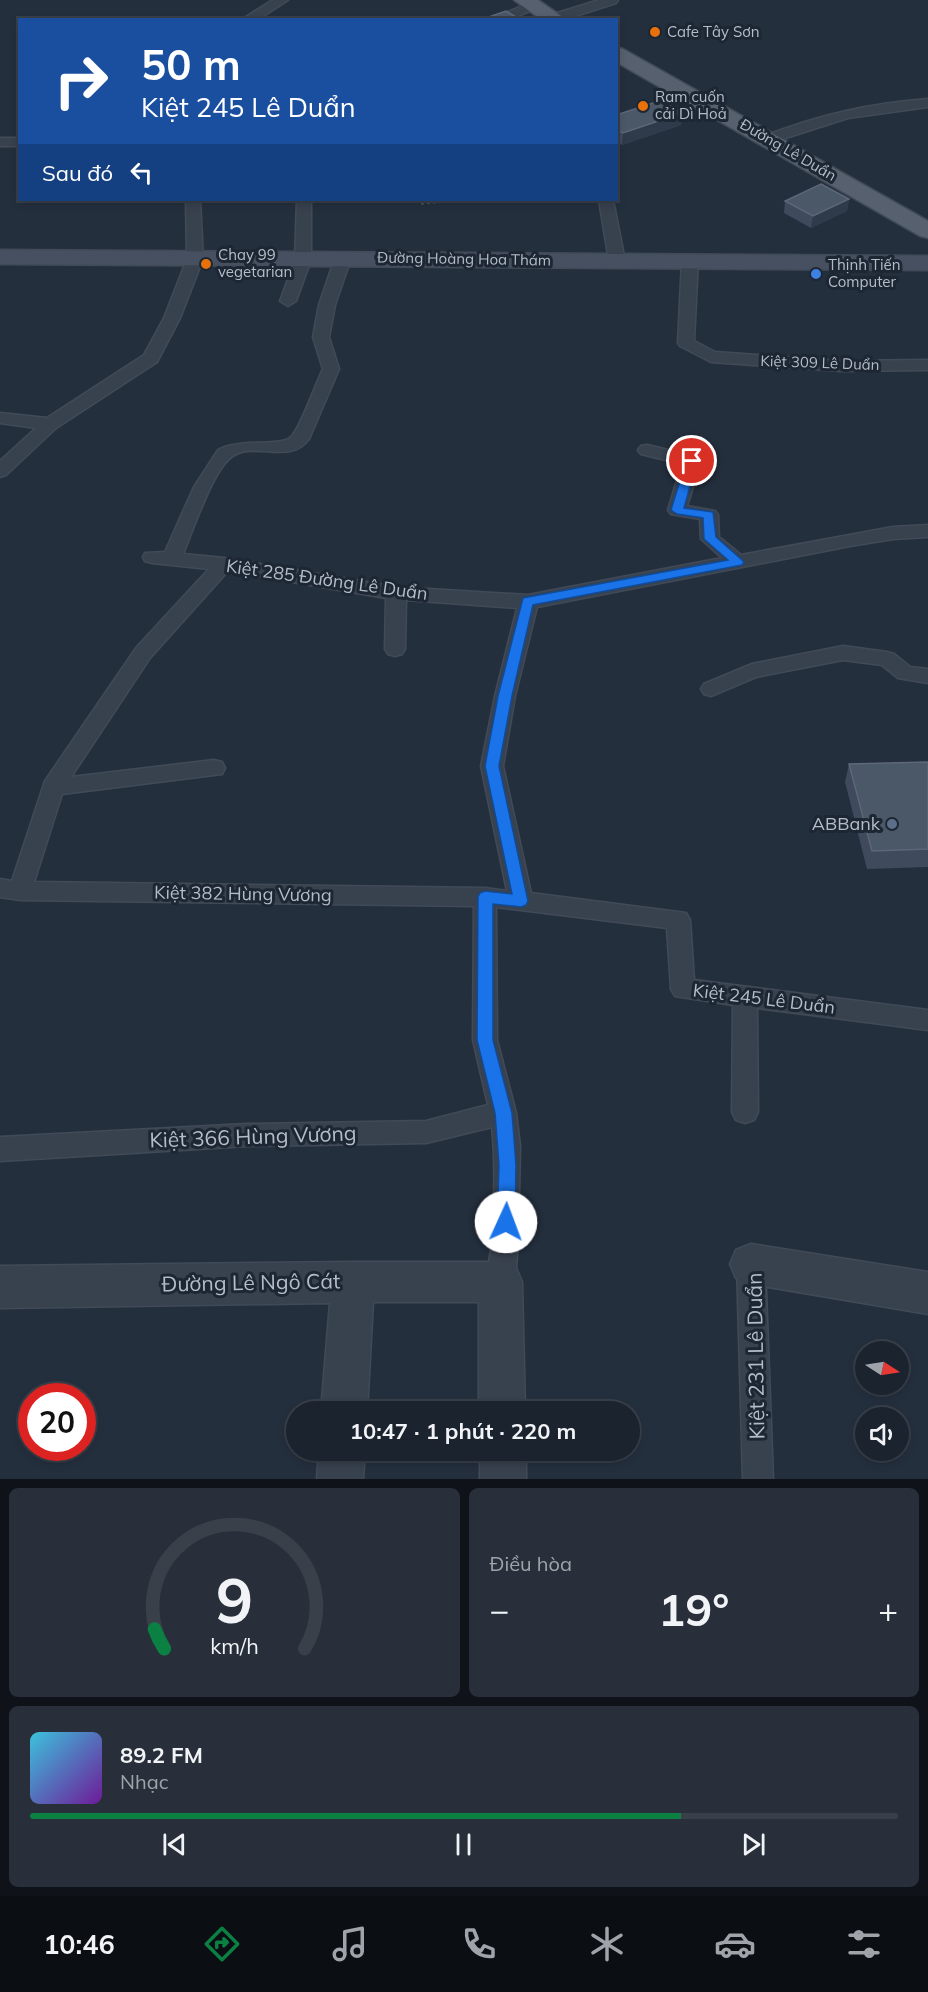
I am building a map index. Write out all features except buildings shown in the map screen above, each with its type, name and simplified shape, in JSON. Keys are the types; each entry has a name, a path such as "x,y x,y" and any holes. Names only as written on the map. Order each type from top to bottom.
{"main road":[{"path":"528,3 554,18"},
{"name":"Đường Lê Duẩn","path":"618,54 928,231"},
{"name":"Đường Hoàng Hoa Thám","path":"0,258 303,260 343,258 928,263"}],"street":[{"name":"Kiệt 231 Lê Duẩn","path":"751,1264 928,1293"},
{"path":"345,1401 353,1282"},
{"name":"Đường Lê Ngô Cát","path":"0,1287 501,1282"},
{"path":"501,1282 502,1401"},
{"path":"340,1479 341,1461"},
{"path":"503,1461 503,1479"}],"lane":[{"path":"251,18 282,0"},
{"path":"559,18 612,0"},
{"path":"500,18 528,3"},
{"path":"867,110 903,92"},
{"path":"770,139 804,125 867,110 928,103"},
{"path":"0,142 18,142"},
{"path":"0,471 50,424 151,358 172,318 195,259 193,201"},
{"path":"288,301 303,260 304,201"},
{"path":"606,201 617,261"},
{"name":"Kiệt 285 Đường Lê Duẩn","path":"343,258 327,305 321,337 331,369 300,439 290,445 277,448 247,447 224,454 161,558 224,564 396,593 528,602 893,533 928,531"},
{"name":"Kiệt 309 Lê Duẩn","path":"690,260 686,344 711,357 841,366 928,365"},
{"path":"0,418 50,424"},
{"path":"647,450 692,461 677,510 709,515 710,539 738,562"},
{"path":"10,890 53,788 143,653 224,564"},
{"path":"395,649 396,593"},
{"path":"521,901 492,766 505,696 528,602"},
{"path":"711,689 752,671 843,653 887,659 905,673 928,676"},
{"path":"53,788 214,768"},
{"name":"Kiệt 382 Hùng Vương","path":"10,890 485,897"},
{"path":"485,897 485,1040 503,1113 508,1183 501,1282"},
{"name":"Kiệt 245 Lê Duẩn","path":"485,897 678,920 683,989 746,999 788,1002 928,1020"},
{"path":"746,999 746,1112"},
{"name":"Kiệt 366 Hùng Vương","path":"0,1149 247,1135 426,1132 503,1113"},
{"name":"Kiệt 231 Lê Duẩn","path":"751,1264 758,1479"}],"path":[{"path":"419,201 418,204 452,201"}],"place":[{"name":"Cafe Tây Sơn","path":"655,32"},
{"name":"Ram cuốn cải Dì Hoả","path":"643,106"},
{"name":"Chay 99 vegetarian","path":"206,264"},
{"name":"Thịnh Tiến Computer","path":"816,274"},
{"name":"ABBank","path":"892,824"}],"route":[{"path":"506,1222 507,1146 503,1113 485,1040 485,897 521,901 492,766 505,696 528,602 738,562 710,539 709,515 677,510 692,461"}]}
